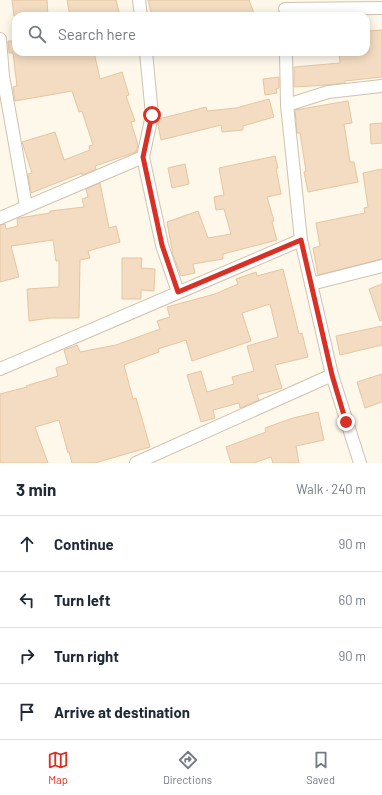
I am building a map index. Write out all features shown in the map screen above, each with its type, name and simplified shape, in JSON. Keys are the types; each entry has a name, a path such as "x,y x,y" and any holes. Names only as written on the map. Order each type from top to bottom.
{"street":[{"path":"139,0 140,12"},
{"path":"284,8 382,8"},
{"path":"0,39 3,76 26,206"},
{"path":"146,56 152,115 143,157 162,245 178,292"},
{"path":"286,56 287,105 301,240 332,375 360,463"},
{"path":"287,105 328,92 382,86"},
{"path":"0,218 143,157"},
{"path":"0,369 301,240"},
{"path":"311,284 382,266"},
{"path":"136,463 332,375"}],"building":[{"path":"12,0 47,0 48,12 14,12"},
{"path":"67,0 116,0 119,12 69,12"},
{"path":"148,0 249,0 254,12 151,12"},
{"path":"382,30 382,77 345,81 345,83 294,87 294,67 340,63 339,56 370,56 370,31"},
{"path":"8,41 12,41 12,53 9,53"},
{"path":"13,56 95,56 100,79 122,72 129,95 126,96 135,121 131,122 138,145 136,152 95,166 96,169 82,175 82,173 31,193 28,174 32,173 22,142 55,132 64,160 90,150 89,146 93,145 82,111 79,112 72,91 15,101 13,87 17,86"},
{"path":"279,77 279,88 276,89 277,93 265,95 263,79"},
{"path":"269,99 274,117 243,126 243,130 222,132 221,125 161,140 158,125 159,119 206,107 207,111 236,108"},
{"path":"348,101 352,123 344,124 350,162 354,162 358,182 308,192 304,172 306,171 300,133 297,133 295,110"},
{"path":"382,123 382,143 371,144 370,124"},
{"path":"275,156 281,194 267,197 274,221 272,222 277,240 223,254 223,259 193,264 195,273 181,276 173,255 167,222 198,211 208,238 231,234 224,209 216,210 214,197 224,195 219,168"},
{"path":"185,164 189,184 172,188 168,168"},
{"path":"382,169 382,259 318,275 313,248 320,246 316,223 365,213 364,208 368,207 363,173"},
{"path":"100,183 109,228 116,226 120,242 88,251 90,258 80,260 79,318 50,318 29,321 27,289 59,287 59,261 56,261 53,240 11,246 19,277 0,282 0,225 5,224 6,229 18,226 17,219 19,218 50,213 50,211 84,207 82,199 88,197 86,189"},
{"path":"122,258 142,258 141,268 155,269 154,291 141,290 141,299 122,299"},
{"path":"283,269 299,334 302,333 308,357 275,365 282,388 257,395 259,400 240,408 239,403 213,410 215,418 201,422 187,375 201,371 207,392 234,384 232,377 254,371 247,346 278,337 270,304 242,313 251,341 192,361 186,340 158,349 159,352 124,365 133,399 136,398 150,447 95,463 72,463 59,420 35,427 48,463 0,463 0,394 27,387 26,386 58,376 56,368 68,364 64,350 77,345 80,352 116,345 160,329 157,321 170,317 167,307 215,294 238,284 236,279 256,272 257,276"},
{"path":"382,284 382,320 380,321 369,289"},
{"path":"382,326 382,345 340,355 336,336"},
{"path":"382,374 382,402 365,408 357,382"},
{"path":"318,412 324,440 296,446 299,463 273,463 271,457 254,463 231,463 226,447 266,432 265,428 293,418"}],"route":[{"path":"152,115 143,157 162,245 178,292 301,240 332,375 346,422"}]}
